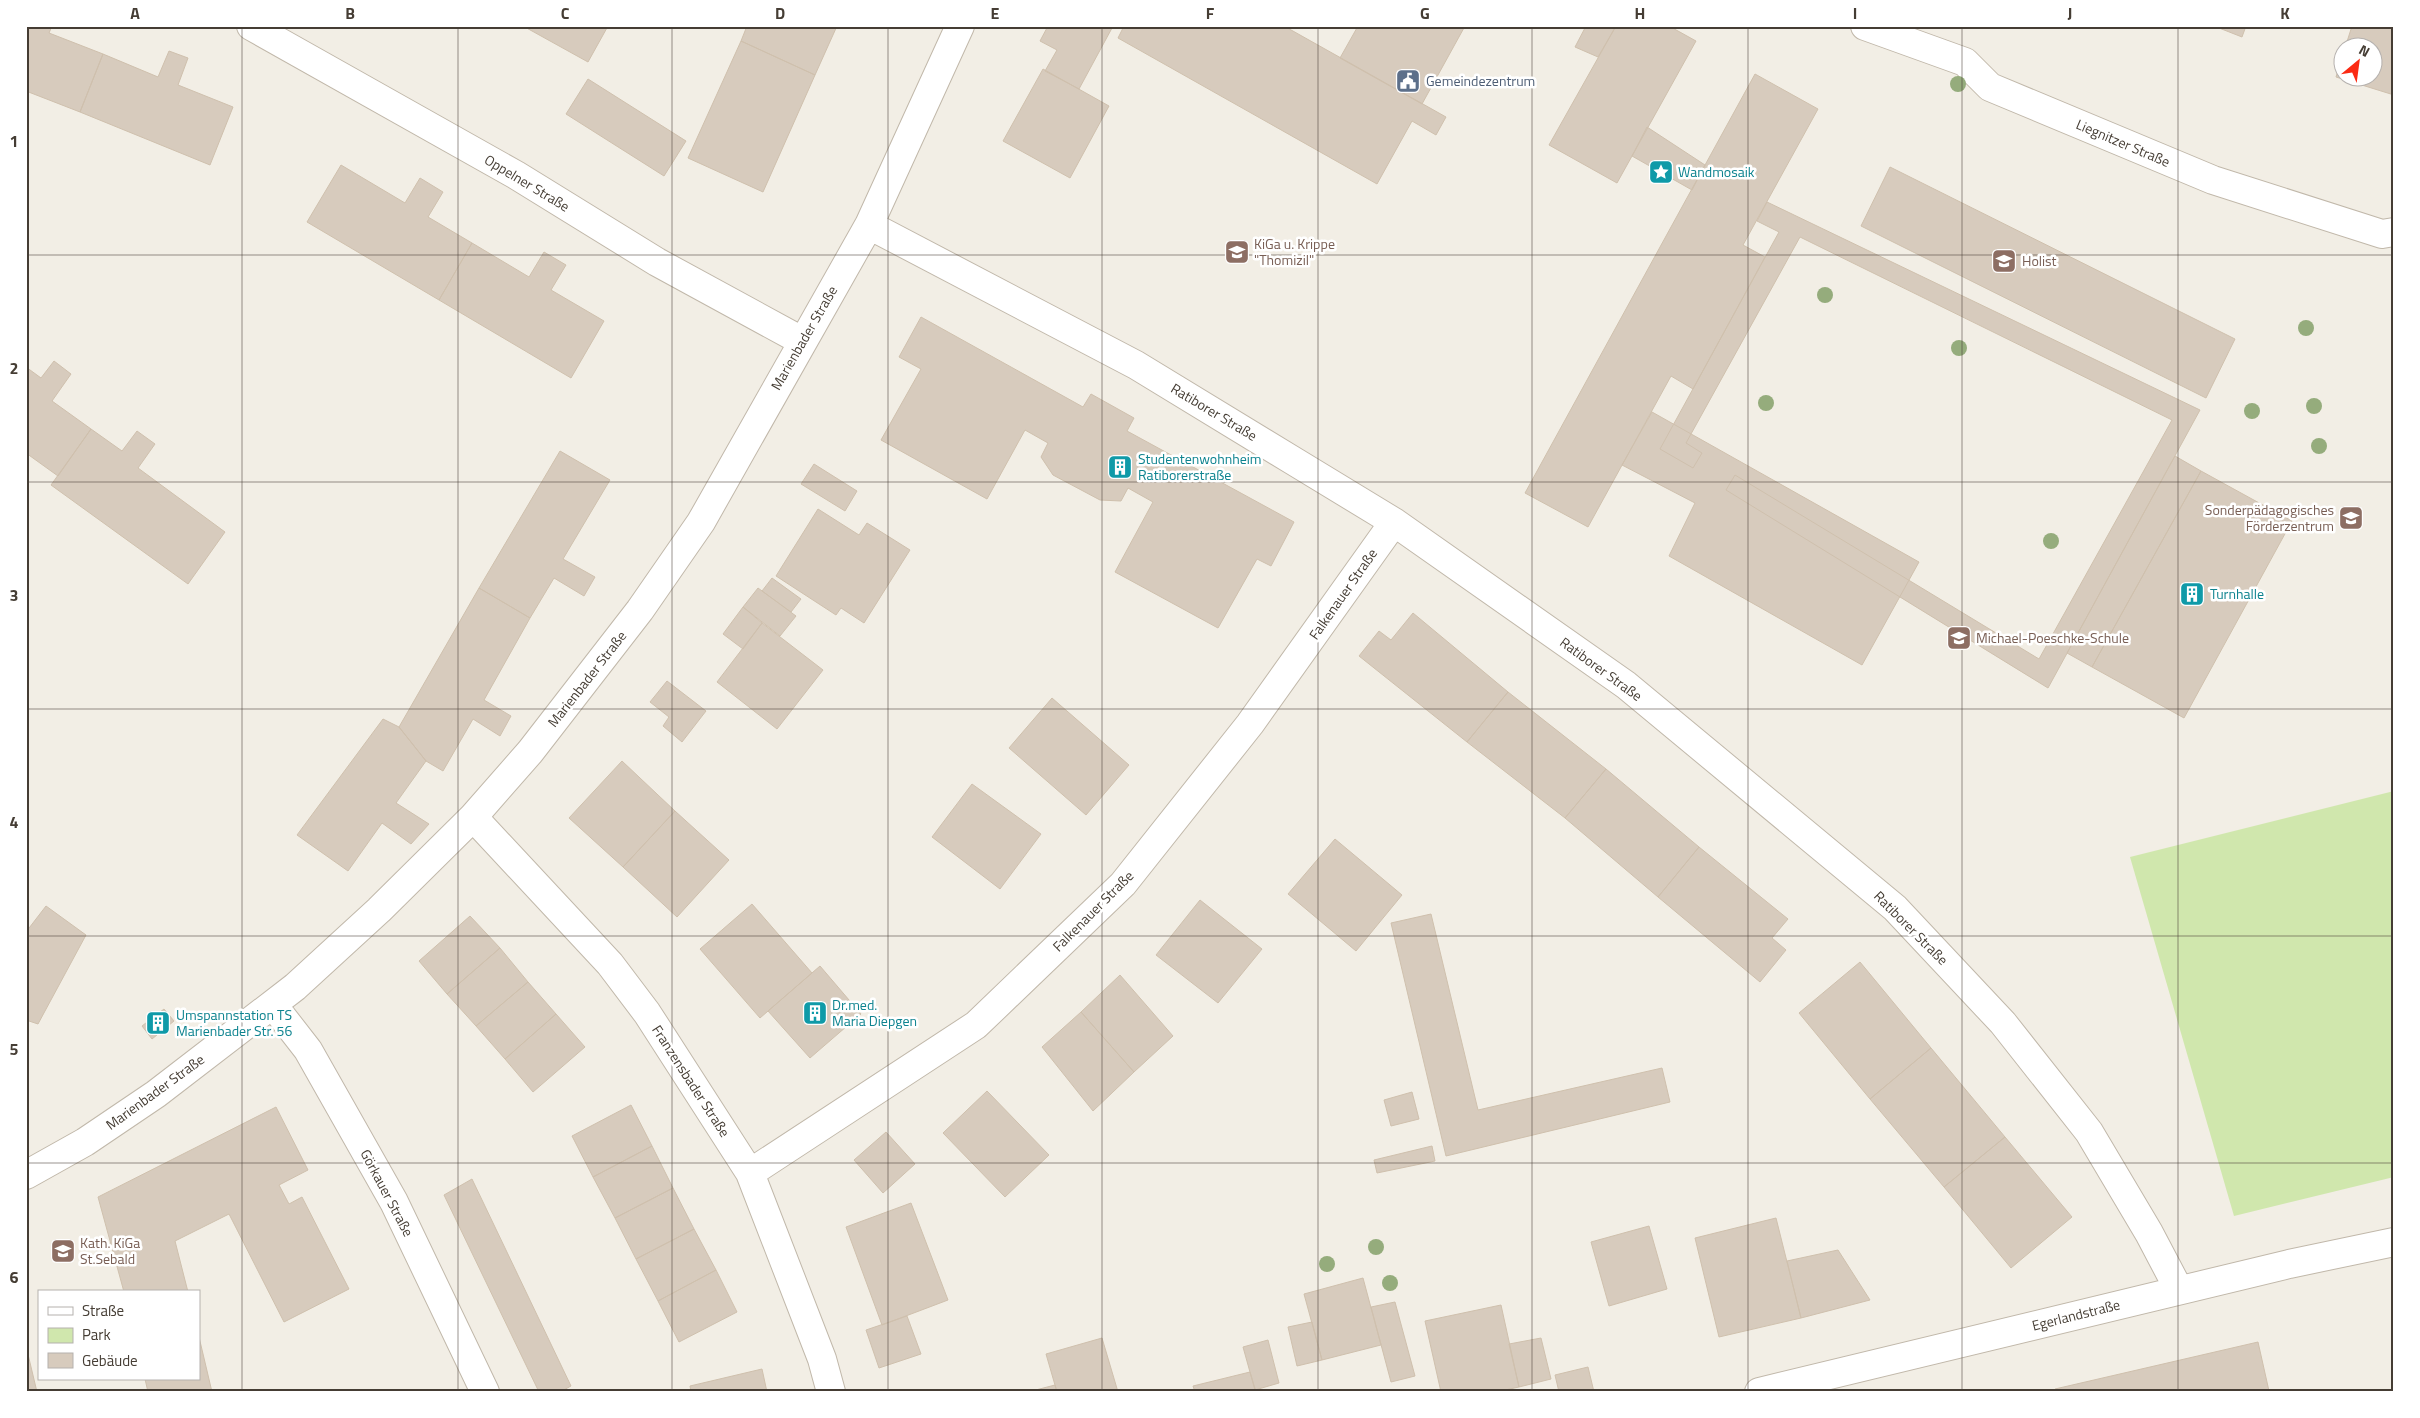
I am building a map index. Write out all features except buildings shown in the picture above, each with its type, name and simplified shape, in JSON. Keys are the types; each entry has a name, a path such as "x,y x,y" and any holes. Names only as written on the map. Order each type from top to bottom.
{"street":[{"name":"Oppelner Straße","path":"251,26 516,174 657,262 802,341"},
{"name":"Marienbader Straße","path":"26,1175 85,1142 156,1094 273,1005 379,910 473,817 577,693 651,594 701,522 869,225 960,26"},
{"name":"Liegnitzer Straße","path":"1865,26 1965,62 1990,87 2213,180 2382,234 2394,232"},
{"name":"Ratiborer Straße","path":"869,225 1136,364 1394,522 1626,685 1895,908 2003,1023 2089,1132 2149,1233 2179,1290"},
{"name":"Falkenauer Straße","path":"750,1173 976,1026 1123,884 1250,724 1394,522"},
{"name":"Franzensbader Straße","path":"473,817 610,964 647,1013 750,1173 822,1359 831,1392"},
{"name":"Görkauer Straße","path":"273,1005 308,1050 394,1202 485,1392"},
{"name":"Egerlandstraße","path":"1759,1392 2179,1290 2394,1242"}],"green space":[{"path":"2394,791 2394,1177 2234,1216 2130,857"}],"place":[{"name":"Gemeindezentrum","path":"1408,81"},
{"name":"Wandmosaik","path":"1661,172"},
{"name":"KiGa u. Krippe \"Thomizil\"","path":"1237,252"},
{"name":"Holist","path":"2004,261"},
{"name":"Studentenwohnheim Ratiborerstraße","path":"1120,467"},
{"name":"Sonderpädagogisches Förderzentrum","path":"2351,518"},
{"name":"Turnhalle","path":"2192,594"},
{"name":"Michael-Poeschke-Schule","path":"1959,638"},
{"name":"Dr.med. Maria Diepgen","path":"815,1013"},
{"name":"Umspannstation TS Marienbader Str. 56","path":"158,1023"},
{"name":"Kath. KiGa St.Sebald","path":"63,1251"}]}
